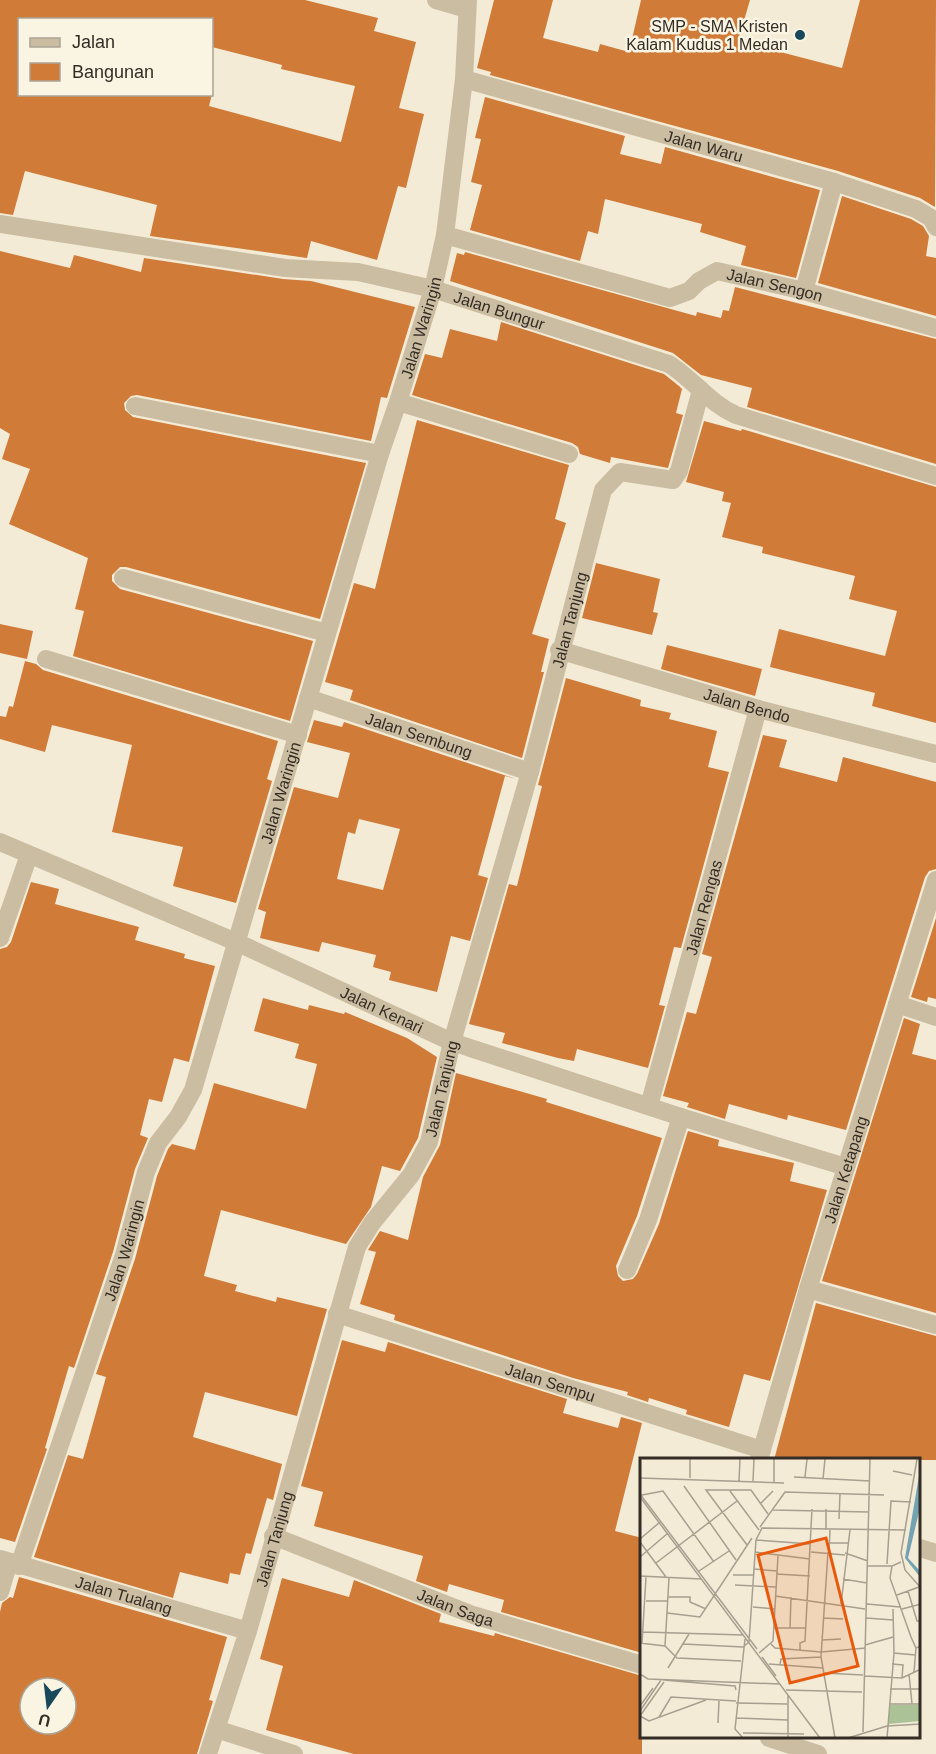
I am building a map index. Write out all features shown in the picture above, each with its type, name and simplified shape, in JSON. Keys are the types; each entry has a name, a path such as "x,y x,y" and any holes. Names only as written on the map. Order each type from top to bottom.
{"street":[{"path":"436,0 468,5"},
{"name":"Jalan Waringin","path":"0,1592 9,1562 124,1255 146,1172 158,1143 178,1117 193,1090 380,454 433,289 445,235 464,79 468,5"},
{"name":"Jalan Waru","path":"464,79 834,182 916,209 931,218 936,227"},
{"path":"804,291 834,182"},
{"name":"Jalan Bungur","path":"0,224 285,268 358,272 433,289 669,364 685,374 719,407 736,415 936,476"},
{"name":"Jalan Sengon","path":"445,235 670,298 689,291 699,281 717,271 804,291 936,328"},
{"name":"Jalan Tanjung","path":"208,1754 248,1631 273,1536 357,1247 372,1223 423,1158 453,1042 530,772 591,530 607,484 620,472 670,481 679,471 701,390"},
{"path":"398,402 569,454"},
{"path":"135,406 380,454"},
{"path":"123,578 327,633"},
{"name":"Jalan Bendo","path":"560,650 758,709 936,754"},
{"path":"46,659 298,735"},
{"name":"Jalan Sembung","path":"308,698 530,772"},
{"name":"Jalan Rengas","path":"649,1106 758,709"},
{"name":"Jalan Kenari","path":"0,842 236,942 453,1042 681,1117 846,1167"},
{"path":"0,938 29,855"},
{"name":"Jalan Ketapang","path":"761,1455 808,1288 936,880"},
{"path":"897,1004 936,1017"},
{"path":"627,1270 648,1220 681,1117"},
{"path":"808,1288 936,1325"},
{"name":"Jalan Sempu","path":"337,1314 761,1455"},
{"name":"Jalan Saga","path":"273,1536 473,1614 640,1664"},
{"path":"921,1548 936,1553"},
{"name":"Jalan Tualang","path":"9,1562 248,1631"},
{"path":"216,1729 294,1754"},
{"path":"776,1739 818,1754"}],"building":[{"path":"0,0 305,0 378,18 374,31 416,42 399,108 424,114 406,188 398,186 377,260 311,241 307,258 150,236 157,205 25,171 13,215 0,213"},
{"path":"494,0 553,0 543,38 598,52 600,44 629,52 641,0 750,0 738,41 842,68 860,0 936,0 935,207 920,198 838,171 490,75 491,72 477,68"},
{"path":"485,97 625,136 620,154 661,164 665,147 820,190 796,278 741,265 746,246 700,232 702,224 605,199 598,234 588,231 580,261 470,230 482,185 471,182 481,139 475,138"},
{"path":"842,196 911,219 923,226 929,236 926,256 936,258 936,316 818,283"},
{"path":"0,251 70,268 74,255 141,272 144,258 283,279 311,281 415,307 387,398 381,397 371,441 137,395 131,396 124,403 125,410 133,417 366,463 320,619 126,567 120,567 112,575 112,581 120,589 313,641 290,721 73,656 84,611 75,609 88,558 9,524 30,469 2,459 10,434 0,428"},
{"path":"465,252 696,316 697,312 721,318 723,310 729,311 735,287 936,339 936,464 747,407 752,388 701,375 673,353 450,281 457,253 464,255"},
{"path":"501,322 664,374 679,386 682,389 676,413 683,415 668,468 611,457 610,463 580,454 578,447 572,443 412,395 425,354 442,358 450,329 497,341"},
{"path":"417,420 569,465 555,519 566,523 532,634 549,639 541,672 544,672 522,758 350,700 353,690 325,682 354,583 375,589"},
{"path":"704,421 741,431 742,429 936,487 936,723 872,706 875,693 770,667 779,629 885,656 897,611 849,599 855,576 762,553 763,547 722,537 731,503 722,501 724,492 686,482"},
{"path":"596,563 660,579 653,612 658,613 652,635 582,618"},
{"path":"0,624 33,631 27,659 0,653"},
{"path":"667,645 762,669 755,696 661,669"},
{"path":"25,661 36,664 43,670 278,741 267,779 272,781 236,903 173,886 183,847 112,832 132,745 52,725 45,752 0,739 0,716 6,717 9,706 13,707"},
{"path":"566,678 641,700 640,706 671,713 669,719 717,731 708,767 729,772 681,948 674,947 659,1005 665,1006 648,1068 577,1049 574,1061 558,1058 502,1043 505,1033 469,1024 509,884 517,886 542,786 538,785"},
{"path":"314,720 342,727 344,722 516,779 505,776 478,875 488,878 470,941 451,936 437,992 389,980 391,972 373,967 376,955 322,942 319,952 260,938 266,912 258,909 294,787 338,798 350,753 307,742","holes":["359,819 400,829 383,890 337,879 348,832 355,834"]},
{"path":"763,735 787,740 779,767 837,782 843,757 936,782 936,869 929,871 925,877 846,1130 788,1115 787,1120 729,1104 725,1119 687,1107 689,1103 663,1096 687,1012 696,1014 712,957 702,954"},
{"path":"31,882 59,889 55,904 139,927 135,940 185,954 184,958 215,966 189,1062 174,1058 162,1102 149,1099 140,1135 148,1138 135,1169 113,1252 74,1368 69,1366 45,1448 47,1449 15,1542 0,1538 0,949 7,947 11,942"},
{"path":"936,918 936,999 928,997 927,1002 911,997"},
{"path":"263,998 308,1010 309,1005 344,1014 345,1012 407,1038 437,1057 418,1138 400,1171 382,1166 371,1207 346,1244 221,1210 204,1276 237,1285 235,1291 276,1302 277,1297 327,1309 297,1416 205,1392 193,1437 282,1464 273,1500 267,1498 251,1554 246,1553 240,1575 230,1573 228,1584 180,1572 173,1598 34,1557 68,1455 83,1459 106,1377 96,1374 135,1259 157,1176 168,1149 172,1144 195,1150 214,1083 306,1109 317,1064 295,1058 299,1044 254,1031"},
{"path":"904,1018 920,1024 912,1054 936,1060 936,1313 822,1281"},
{"path":"456,1073 547,1099 546,1102 662,1138 637,1216 616,1266 618,1276 623,1281 633,1279 637,1274 659,1224 688,1131 719,1140 718,1146 794,1163 790,1181 827,1190 770,1381 744,1374 729,1427 686,1414 687,1410 649,1398 648,1402 627,1395 628,1392 573,1378 394,1320 395,1315 360,1304 376,1252 368,1250 380,1231 408,1240 423,1177 440,1145"},
{"path":"816,1303 936,1336 936,1460 921,1460 921,1458 775,1458"},
{"path":"342,1340 385,1352 388,1342 567,1399 563,1413 618,1428 621,1417 642,1423 615,1531 640,1537 640,1652 501,1612 504,1600 449,1584 447,1592 416,1581 423,1556 314,1526 323,1492 301,1486"},
{"path":"19,1577 227,1637 209,1700 213,1701 197,1754 0,1754 0,1612 2,1603 10,1597 13,1598"},
{"path":"282,1578 349,1597 354,1580 441,1614 439,1622 494,1636 495,1633 640,1675 642,1754 354,1754 266,1730 283,1666 260,1659"}],"place":[{"name":"SMP - SMA Kristen Kalam Kudus 1 Medan","path":"800,35"}]}
